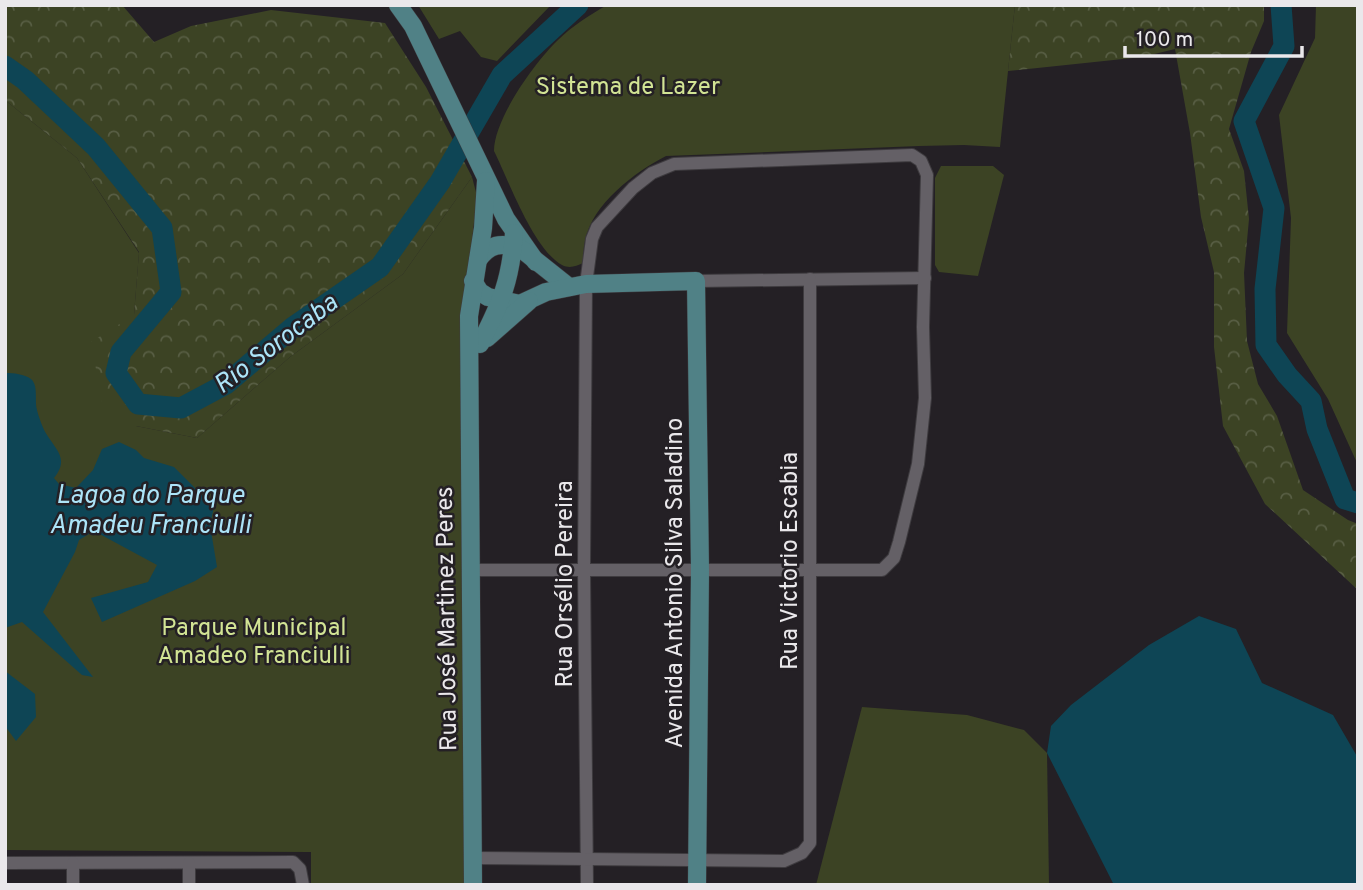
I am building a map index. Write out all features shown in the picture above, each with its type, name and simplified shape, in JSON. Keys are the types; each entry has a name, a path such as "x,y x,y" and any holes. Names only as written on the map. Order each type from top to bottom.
{"main road":[{"path":"398,5 413,26 513,239 536,262 577,286"},
{"name":"Rua José Martinez Peres","path":"472,885 469,570 474,348 469,316 483,228 485,177"},
{"path":"478,260 489,248 513,239"},
{"name":"Rua José Martinez Peres","path":"474,348 502,301 512,264 513,239"},
{"path":"473,281 480,292 502,301 520,304 546,292 577,286 696,281"},
{"name":"Avenida Antonio Silva Saladino","path":"696,281 700,570 697,885"},
{"path":"474,348 529,301"}],"street":[{"path":"469,570 882,570 894,558 918,464 925,398 923,327 927,176 921,161 912,155 674,164 652,173 633,188 597,227 577,286"},
{"path":"696,281 925,278"},
{"name":"Rua Victorio Escabia","path":"697,861 784,861 802,853 810,843 810,279"},
{"name":"Rua Orsélio Pereira","path":"577,286 584,569 587,885"},
{"path":"472,858 697,861"},
{"path":"5,863 293,862 300,869 303,885"},
{"path":"73,863 73,885"},
{"path":"189,863 189,885"}],"green space":[{"path":"5,5 122,5 154,42 191,26 271,10 385,23 426,87 472,177 403,274 290,357 197,438 136,426 102,402 91,342 134,315 139,252 77,158 5,100"},
{"path":"418,5 551,5 497,61 481,57 460,31 439,39"},
{"name":"Sistema de Lazer","path":"607,5 1015,5 1000,147 919,146 666,156 629,180 596,214 584,244 583,263 573,267 562,265 541,245 523,213 494,151 496,138 508,108 538,62 569,30"},
{"path":"1015,5 1264,5 1264,21 1251,52 1229,129 1244,171 1249,219 1244,273 1247,341 1258,384 1277,416 1303,490 1358,524 1358,590 1265,504 1223,426 1214,347 1214,272 1201,217 1175,49 1142,57 1008,71"},
{"path":"1316,5 1358,5 1358,465 1328,399 1287,333 1291,218 1279,115 1315,38"},
{"name":"Parque Municipal Amadeo Franciulli","path":"5,100 77,158 139,253 134,315 136,426 197,438 290,357 403,274 472,177 477,196 463,320 467,885 311,885 311,852 5,850"},
{"path":"941,166 993,166 1004,175 978,276 939,272 935,265 935,178"},
{"path":"862,707 967,715 1024,730 1047,753 1049,885 816,885"}],"water":[{"name":"Lagoa do Parque Amadeu Franciulli","path":"5,373 22,375 33,382 40,420 60,455 61,466 54,478 59,484 76,488 93,470 102,449 119,442 136,450 144,458 174,467 214,507 210,525 217,567 195,581 102,622 91,598 148,582 157,565 94,531 79,540 43,612 93,677 82,675 22,622 5,628"},
{"path":"1199,616 1236,629 1262,683 1333,715 1358,758 1358,885 1114,885 1047,753 1051,726 1071,705 1149,645"},
{"path":"5,671 35,694 36,717 16,741 5,726"}],"waterway":[{"name":"Rio Sorocaba","path":"5,66 25,80 96,147 162,228 171,292 121,352 116,373 138,404 181,408 226,384 292,328 380,267 440,182 502,75 578,5"},
{"name":"Rio Sorocaba","path":"1281,5 1284,46 1244,121 1274,208 1265,289 1266,345 1287,375 1311,401 1317,429 1345,499 1358,503"}]}
